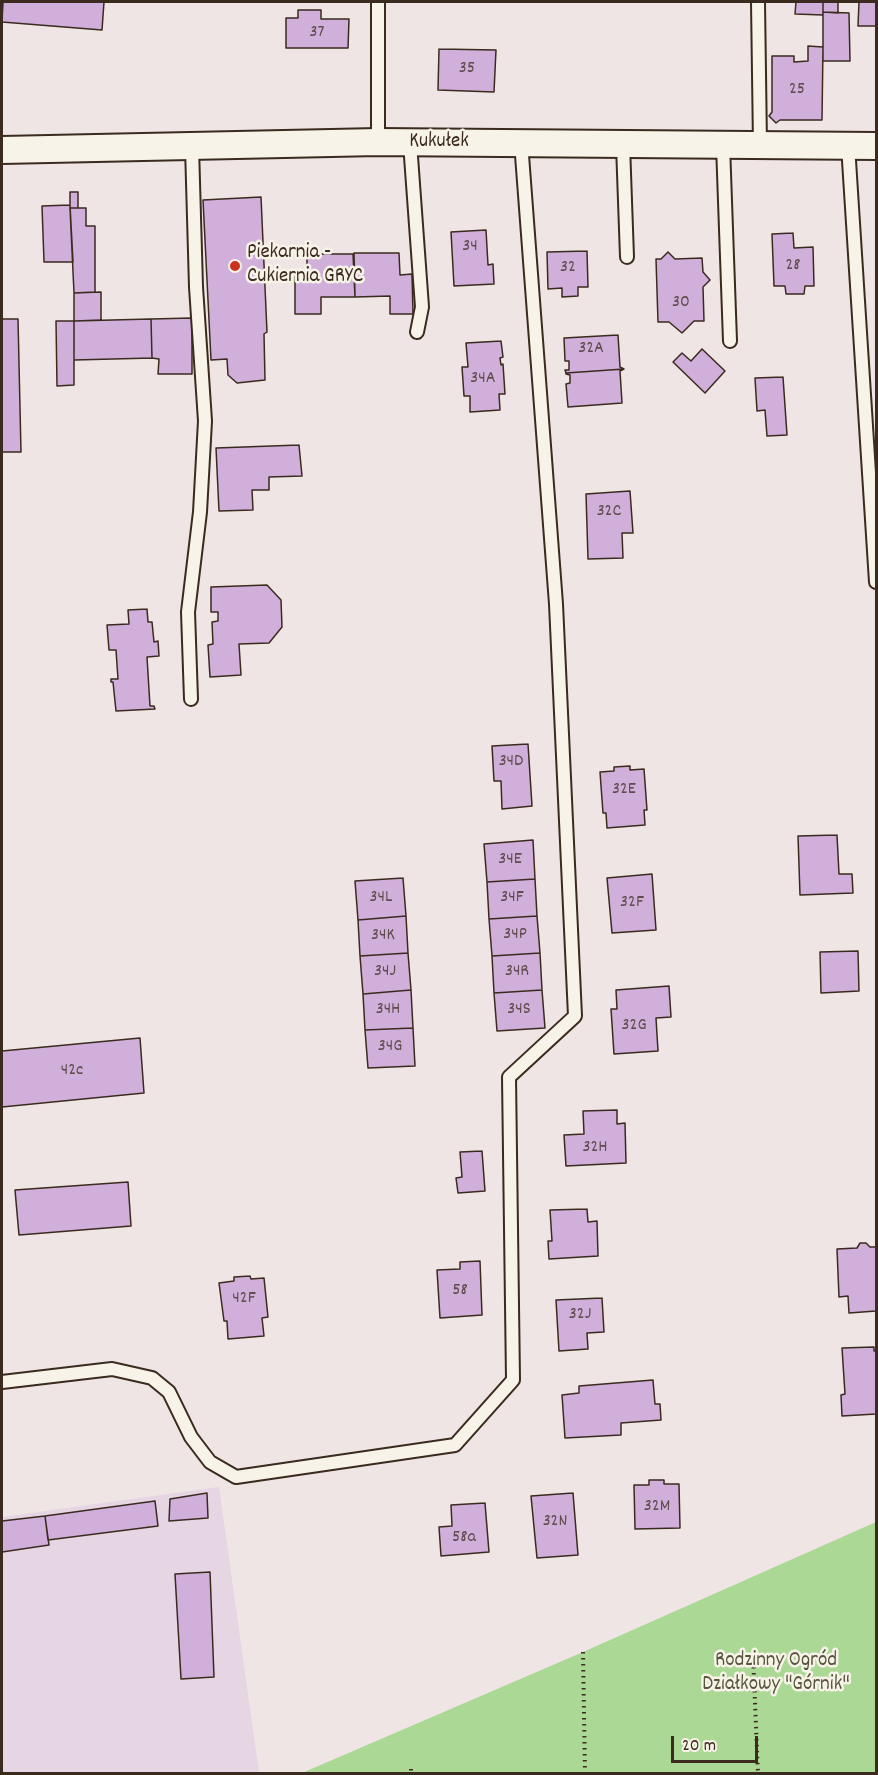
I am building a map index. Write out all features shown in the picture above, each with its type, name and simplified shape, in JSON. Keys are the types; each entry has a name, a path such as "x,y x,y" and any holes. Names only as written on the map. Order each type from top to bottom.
{"street":[{"name":"Kukułek","path":"2,150 378,142 876,146"}],"lane":[{"path":"378,2 378,142"},
{"path":"758,2 760,145"},
{"path":"2,1382 112,1369 152,1378 169,1392 191,1437 210,1462 236,1477 455,1445 513,1380 509,1077 575,1016 556,604 521,142"},
{"path":"410,143 423,307 417,332"},
{"path":"623,145 627,257"},
{"path":"723,145 730,341"},
{"path":"848,145 876,582"},
{"path":"191,699 188,612 200,512 205,421 196,287 192,147"}],"path":[{"path":"583,1652 585,1773"},
{"path":"753,1655 758,1773"}],"shaded area":[{"path":"219,1487 259,1773 2,1773 2,1517"}],"green space":[{"name":"Rodzinny Ogród Działkowy \"Górnik\"","path":"876,1522 876,1773 302,1773 583,1652"}],"building":[{"path":"3,2 104,2 102,30 2,22"},
{"path":"796,2 823,2 823,15 795,14"},
{"path":"823,2 838,2 838,13 823,12"},
{"path":"859,2 876,2 876,26 858,26"},
{"path":"298,10 321,10 321,19 349,19 348,48 286,48 286,18 298,18"},
{"path":"823,12 849,13 850,61 823,61"},
{"path":"808,46 823,47 822,120 780,120 776,123 769,116 772,112 772,56 794,56 794,62 808,61"},
{"path":"439,49 496,50 494,92 438,90"},
{"path":"70,192 78,192 78,208 70,208"},
{"name":"Piekarnia - Cukiernia GRYC","path":"261,197 267,332 264,334 265,380 237,383 228,375 227,359 211,360 203,200"},
{"path":"70,205 73,262 44,262 42,206"},
{"path":"70,208 86,208 86,226 95,226 95,292 74,293"},
{"path":"486,230 488,265 493,264 494,284 454,286 451,232"},
{"path":"793,233 794,248 813,247 814,286 805,286 804,294 786,294 785,286 774,286 772,234"},
{"path":"587,251 588,287 578,287 578,296 562,297 562,288 548,289 547,252"},
{"path":"668,252 675,259 702,258 703,272 710,280 703,287 704,321 694,321 682,333 669,322 658,322 656,259 661,259"},
{"path":"354,253 399,253 400,275 412,274 413,314 390,314 390,296 355,297"},
{"path":"307,254 353,254 355,297 321,297 321,314 295,314 295,274 307,273"},
{"path":"101,292 101,320 74,321 74,293"},
{"path":"192,318 192,374 158,374 159,359 152,358 151,319"},
{"path":"2,319 18,319 21,452 2,452"},
{"path":"151,319 152,358 74,360 74,321"},
{"path":"56,321 74,321 74,385 57,386"},
{"path":"618,335 620,367 624,369 566,373 565,370 569,370 569,361 565,361 564,338"},
{"path":"501,341 503,357 500,358 501,365 503,364 505,394 499,394 500,410 470,412 470,396 464,396 462,367 468,367 466,343"},
{"path":"702,349 725,371 705,393 673,362 682,353 691,361"},
{"path":"624,369 620,371 622,403 568,407 566,384 570,383 570,375 566,373"},
{"path":"783,377 787,435 767,436 765,410 757,411 755,378"},
{"path":"299,445 302,476 269,477 269,490 252,490 253,510 219,511 216,448"},
{"path":"630,491 633,533 622,533 623,558 588,559 586,494"},
{"path":"267,585 281,600 282,627 269,643 239,644 241,675 210,677 208,645 213,644 212,622 218,621 218,612 211,612 211,587"},
{"path":"147,609 148,622 152,622 154,642 158,641 159,656 147,657 150,706 154,706 155,709 116,711 111,679 118,679 116,650 109,650 107,625 129,624 128,610"},
{"path":"528,744 532,806 502,809 501,781 494,781 492,746"},
{"path":"630,766 630,770 644,769 647,810 644,810 645,825 607,828 606,813 603,813 600,772 614,771 614,767"},
{"path":"837,835 839,874 852,874 853,893 800,895 798,836"},
{"path":"533,840 535,879 487,882 484,844"},
{"path":"652,874 656,930 612,933 607,878"},
{"path":"403,878 406,916 358,920 355,881"},
{"path":"535,879 537,916 489,919 487,882"},
{"path":"406,916 408,953 360,956 358,920"},
{"path":"537,916 540,953 492,956 489,919"},
{"path":"858,951 859,991 821,993 820,952"},
{"path":"408,953 411,990 363,994 360,956"},
{"path":"540,953 542,990 494,993 492,956"},
{"path":"669,986 671,1017 656,1018 658,1051 614,1054 611,1009 617,1009 616,990"},
{"path":"411,990 413,1028 365,1030 363,994"},
{"path":"542,990 545,1028 497,1031 494,993"},
{"path":"413,1028 415,1066 368,1068 365,1030"},
{"path":"140,1038 144,1093 2,1107 2,1051"},
{"path":"617,1110 617,1124 625,1123 626,1163 566,1166 564,1135 584,1134 583,1111"},
{"path":"482,1151 485,1191 458,1193 456,1178 462,1177 460,1152"},
{"path":"128,1182 131,1226 19,1235 15,1190"},
{"path":"587,1209 588,1222 597,1221 598,1256 549,1259 548,1241 552,1241 550,1210"},
{"path":"860,1243 876,1247 876,1311 849,1313 848,1296 839,1297 837,1249 857,1248"},
{"path":"480,1261 482,1315 440,1318 437,1270 460,1269 460,1262"},
{"path":"250,1276 251,1279 264,1278 268,1317 262,1318 264,1336 228,1339 227,1321 224,1321 219,1283 234,1281 234,1277"},
{"path":"602,1298 604,1332 587,1333 588,1349 559,1351 556,1300"},
{"path":"874,1347 876,1351 876,1414 842,1416 841,1395 845,1394 842,1348"},
{"path":"653,1380 655,1404 660,1404 661,1420 621,1423 621,1435 565,1438 562,1395 579,1393 579,1386"},
{"path":"649,1480 664,1480 664,1484 679,1484 680,1528 635,1529 634,1485 649,1485"},
{"path":"207,1493 208,1518 169,1521 170,1499"},
{"path":"573,1493 578,1555 537,1558 531,1496"},
{"path":"155,1501 158,1526 48,1540 45,1516"},
{"path":"485,1503 489,1552 441,1556 439,1527 452,1526 451,1505"},
{"path":"45,1516 49,1545 2,1552 2,1521"},
{"path":"210,1572 214,1677 181,1679 175,1574"}],"place":[{"name":"Piekarnia - Cukiernia GRYC","path":"235,266"}]}
